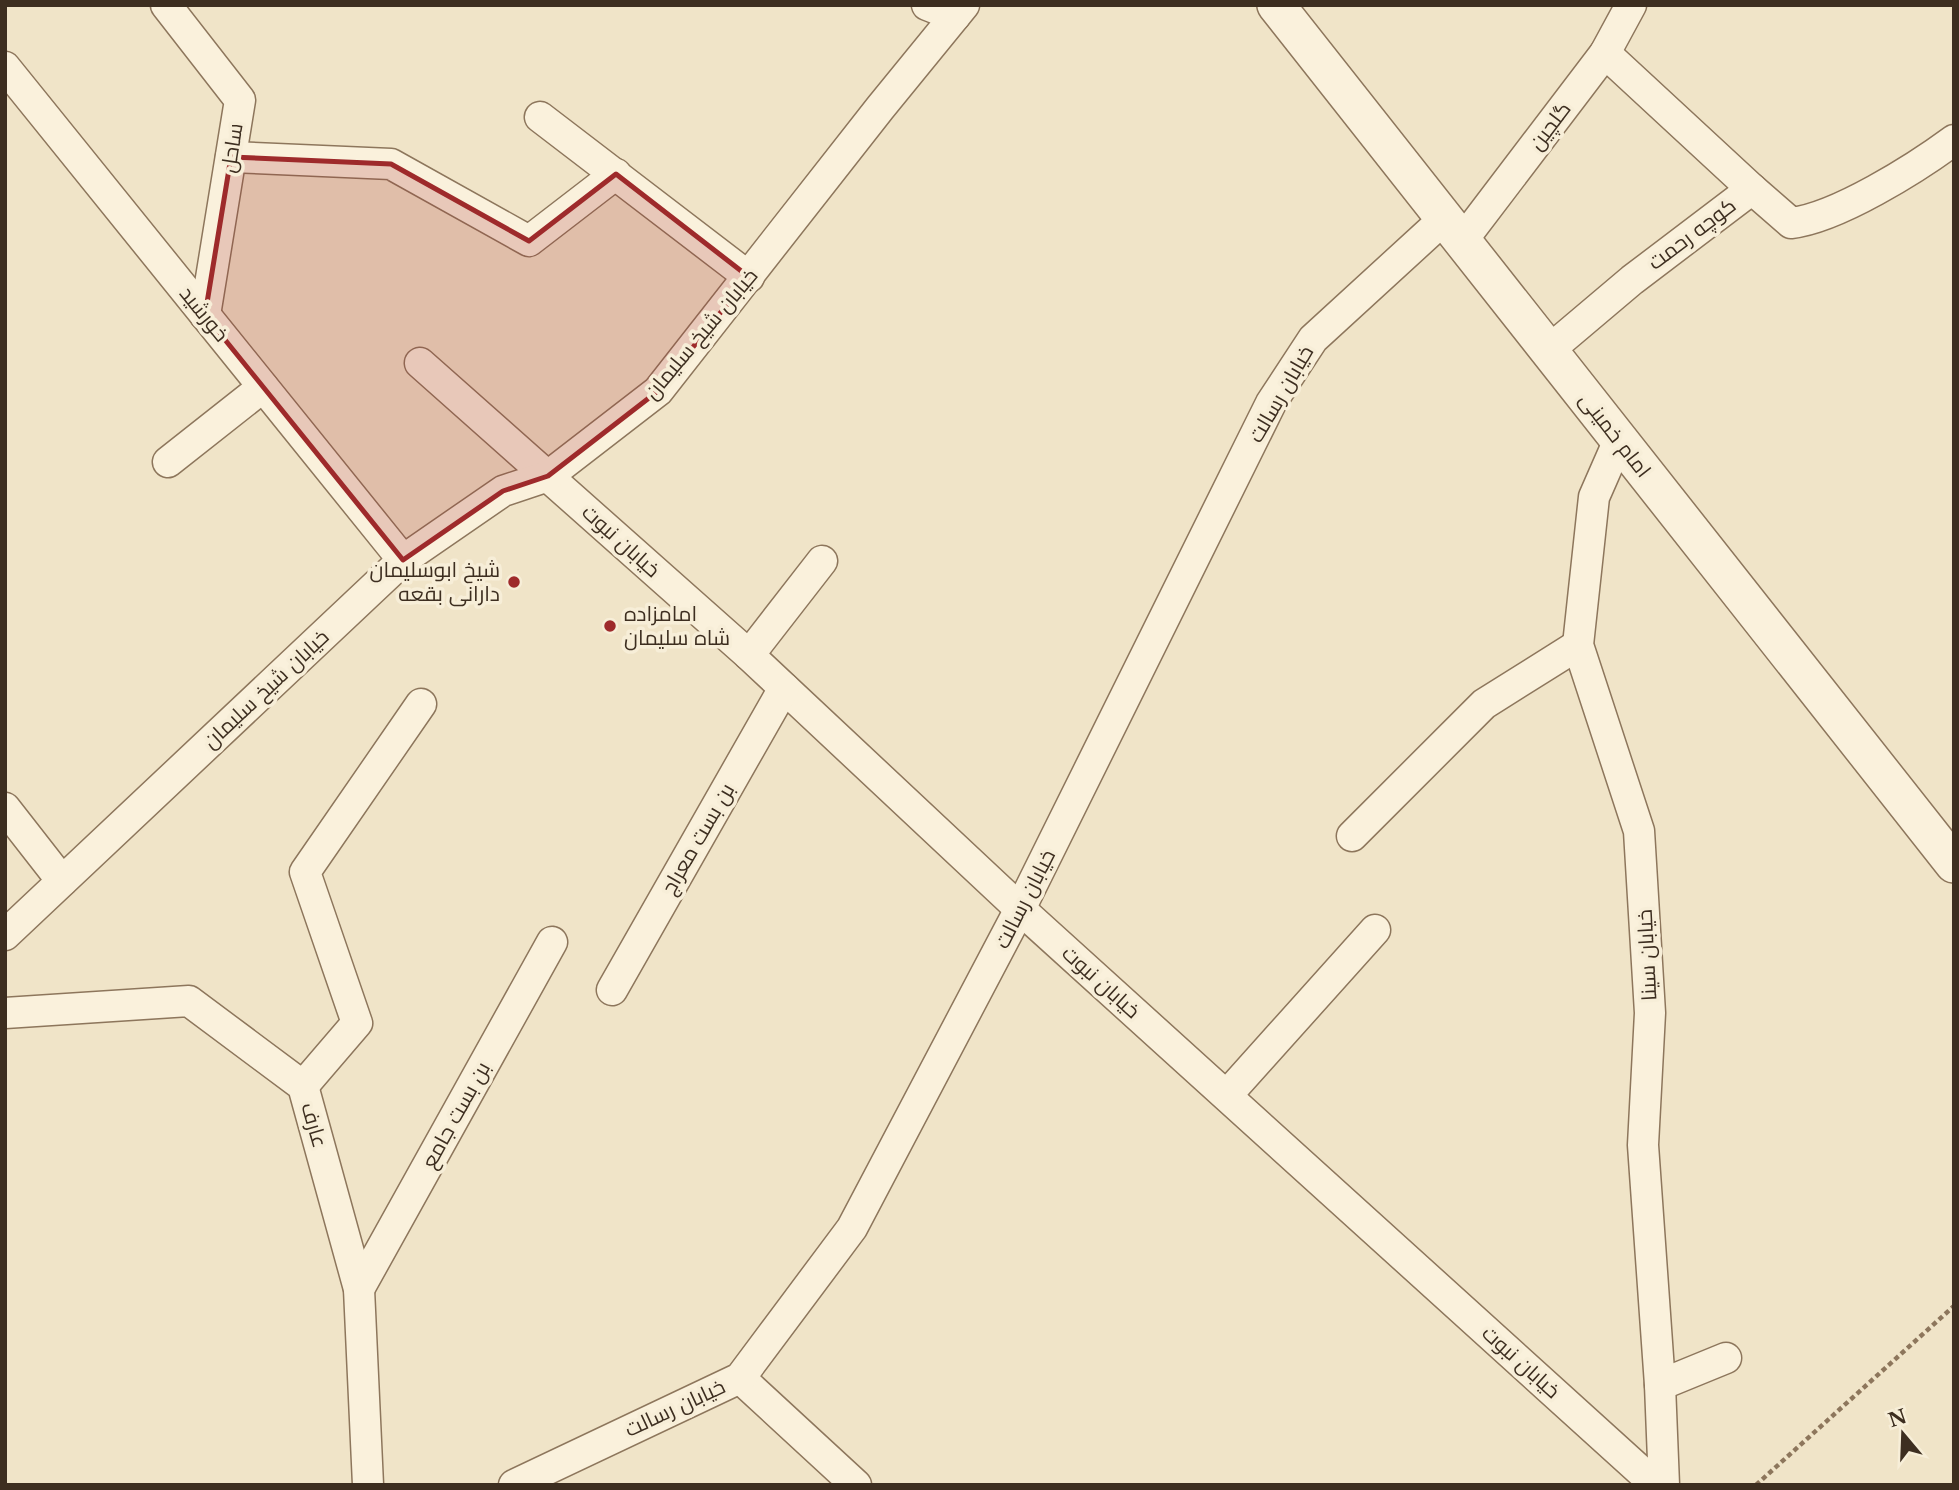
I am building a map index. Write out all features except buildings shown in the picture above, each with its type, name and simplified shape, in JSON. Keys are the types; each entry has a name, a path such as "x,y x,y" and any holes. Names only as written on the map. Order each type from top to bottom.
{"street":[{"name":"ساحل","path":"166,5 240,100 205,315"},
{"path":"927,5 960,10"},
{"name":"امام خمینی","path":"1276,5 1954,864"},
{"name":"گلچین","path":"1453,230 1605,53 1631,5"},
{"name":"خیابان شیخ سلیمان","path":"5,935 403,560 503,491 548,476 658,391 960,10"},
{"path":"1605,53 1752,189"},
{"name":"خورشید","path":"5,68 403,560"},
{"path":"540,117 749,277"},
{"name":"کوچه رحمت","path":"1548,351 1632,279 1752,189 1791,223 1807,221 1825,215 1865,194 1929,159 1954,141"},
{"path":"230,157 391,164 529,241 616,174"},
{"name":"خیابان رسالت","path":"514,1485 740,1378 852,1228 1020,909 1271,403 1313,339 1453,230"},
{"name":"خیابان نبوت","path":"420,363 749,655 1020,909 1656,1485"},
{"path":"168,463 263,387"},
{"name":"خیابان سینا","path":"1619,440 1594,497 1578,645 1639,831 1650,1013 1643,1145 1660,1385 1664,1485"},
{"path":"749,655 822,561"},
{"path":"1352,836 1484,705 1578,645"},
{"name":"بن بست معراج","path":"612,990 784,688"},
{"path":"303,1086 357,1023 305,872 421,704"},
{"path":"5,808 62,881"},
{"path":"1227,1096 1375,930"},
{"name":"بن بست جامع","path":"359,1289 552,942"},
{"name":"عارف","path":"5,1013 189,1001 303,1086 359,1289 368,1485"},
{"path":"1660,1385 1726,1358"},
{"path":"740,1378 856,1485"}],"path":[{"path":"1756,1485 1954,1306"}],"highlighted area":[{"path":"231,157 391,164 529,241 616,174 749,277 658,391 548,476 503,491 403,560 205,315"}],"place":[{"name":"شیخ ابوسلیمان دارانی بقعه","path":"514,582"},
{"name":"امامزاده شاه سلیمان","path":"610,626"}]}
